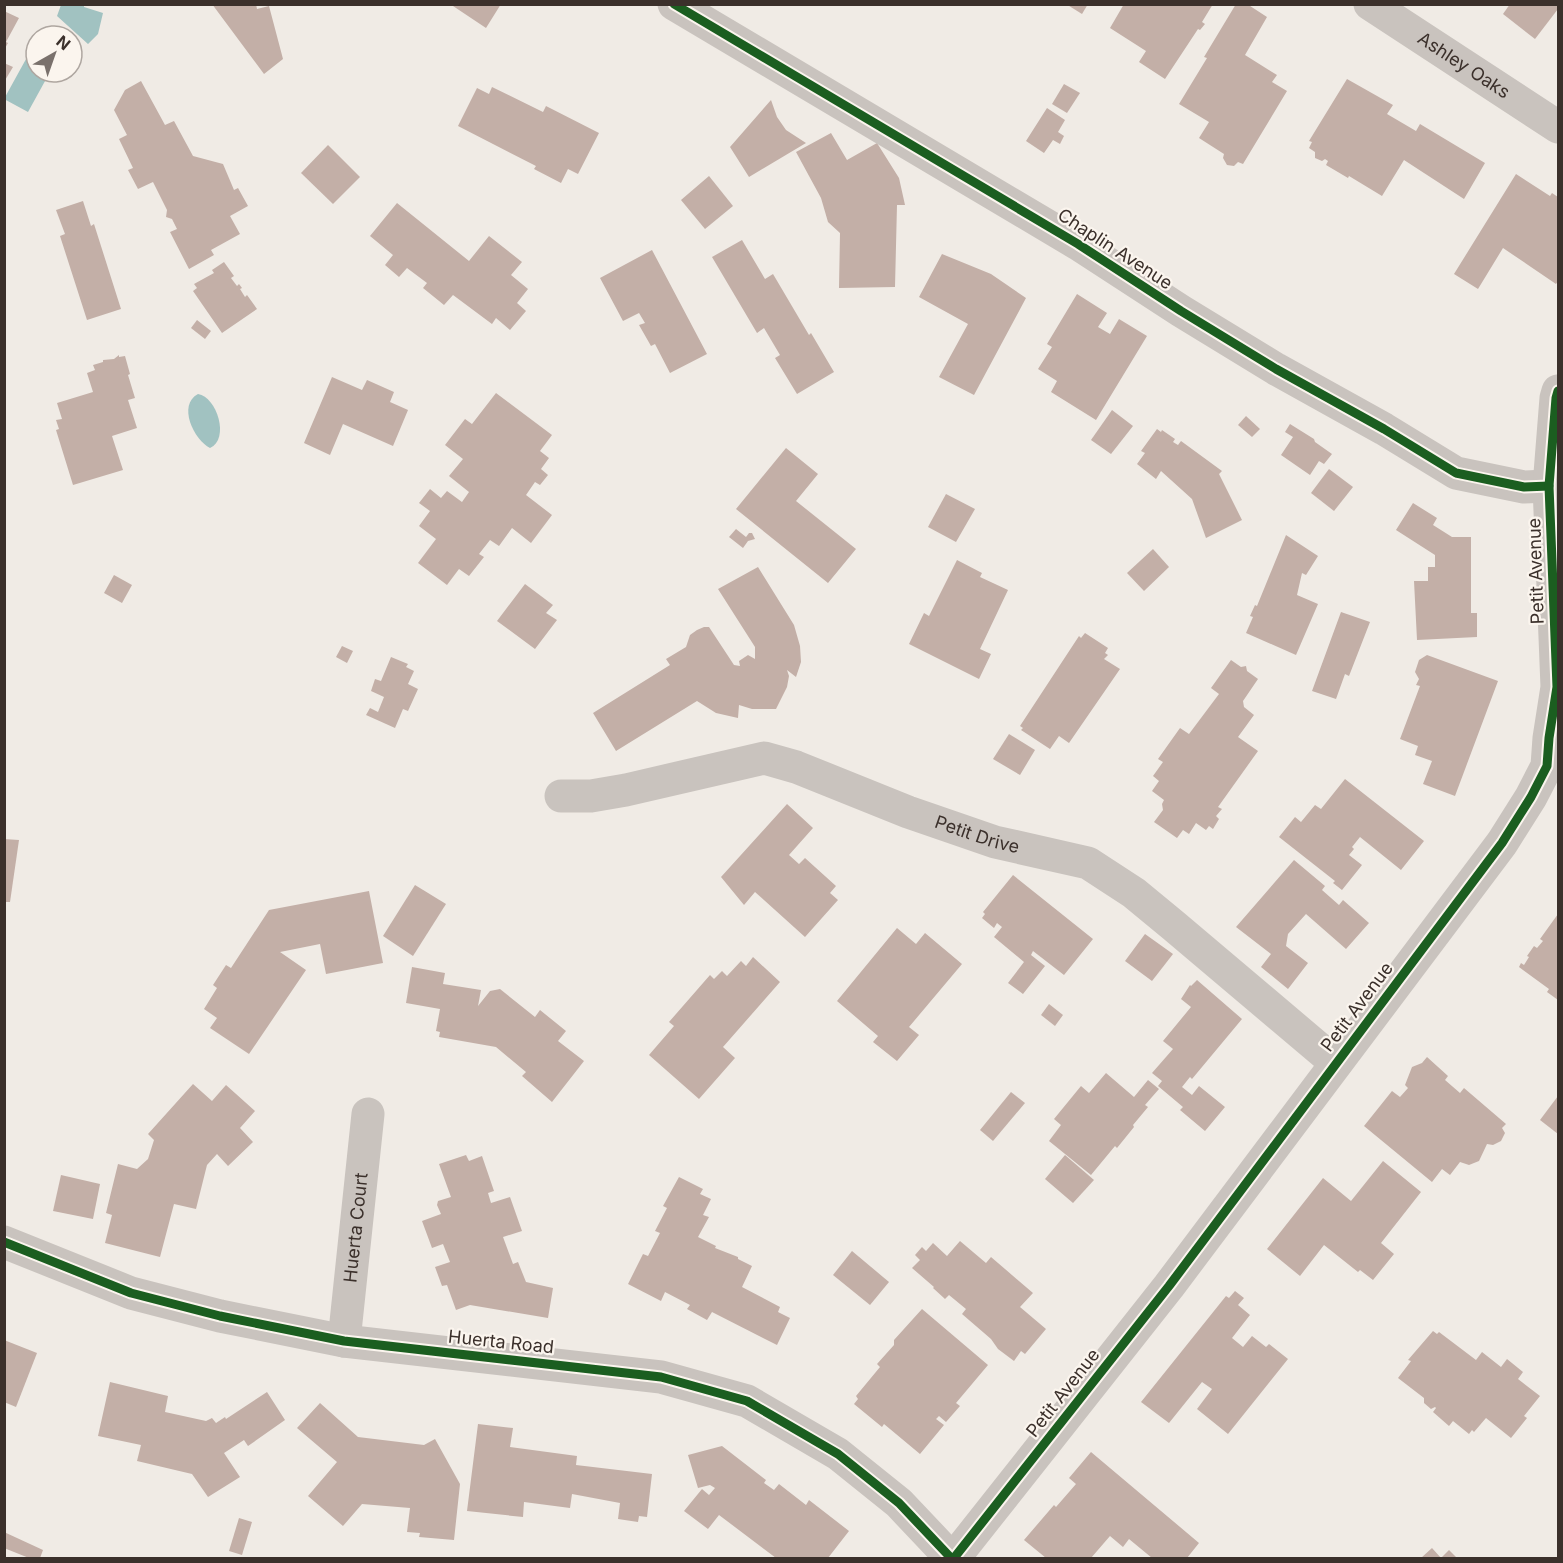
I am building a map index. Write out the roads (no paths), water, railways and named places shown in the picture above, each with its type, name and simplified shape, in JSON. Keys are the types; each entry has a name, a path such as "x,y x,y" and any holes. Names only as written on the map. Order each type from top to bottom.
{"street":[{"name":"Chaplin Avenue","path":"674,4 1078,244 1276,369 1384,429 1456,473 1524,487 1549,486"},
{"name":"Ashley Oaks","path":"1370,4 1558,127"},
{"name":"Petit Avenue","path":"952,1558 1169,1286 1502,843 1531,797 1553,768 1549,738 1557,687 1549,486 1558,391"},
{"name":"Petit Drive","path":"561,796 591,796 626,790 764,759 796,767 908,812 995,842 1088,863 1134,893 1239,979 1336,1063"},
{"name":"Huerta Court","path":"344,1341 368,1114"},
{"name":"Huerta Road","path":"4,1242 130,1293 220,1316 344,1341 662,1377 747,1401 838,1454 899,1503 952,1558"}],"water":[{"path":"61,5 84,5 84,7 103,13 98,34 88,44 84,40 84,24 66,24 57,16"},
{"path":"24,63 24,84 43,84 28,112 4,99"},
{"path":"198,394 211,402 219,419 219,436 210,448 198,438 188,414 192,399"}]}
